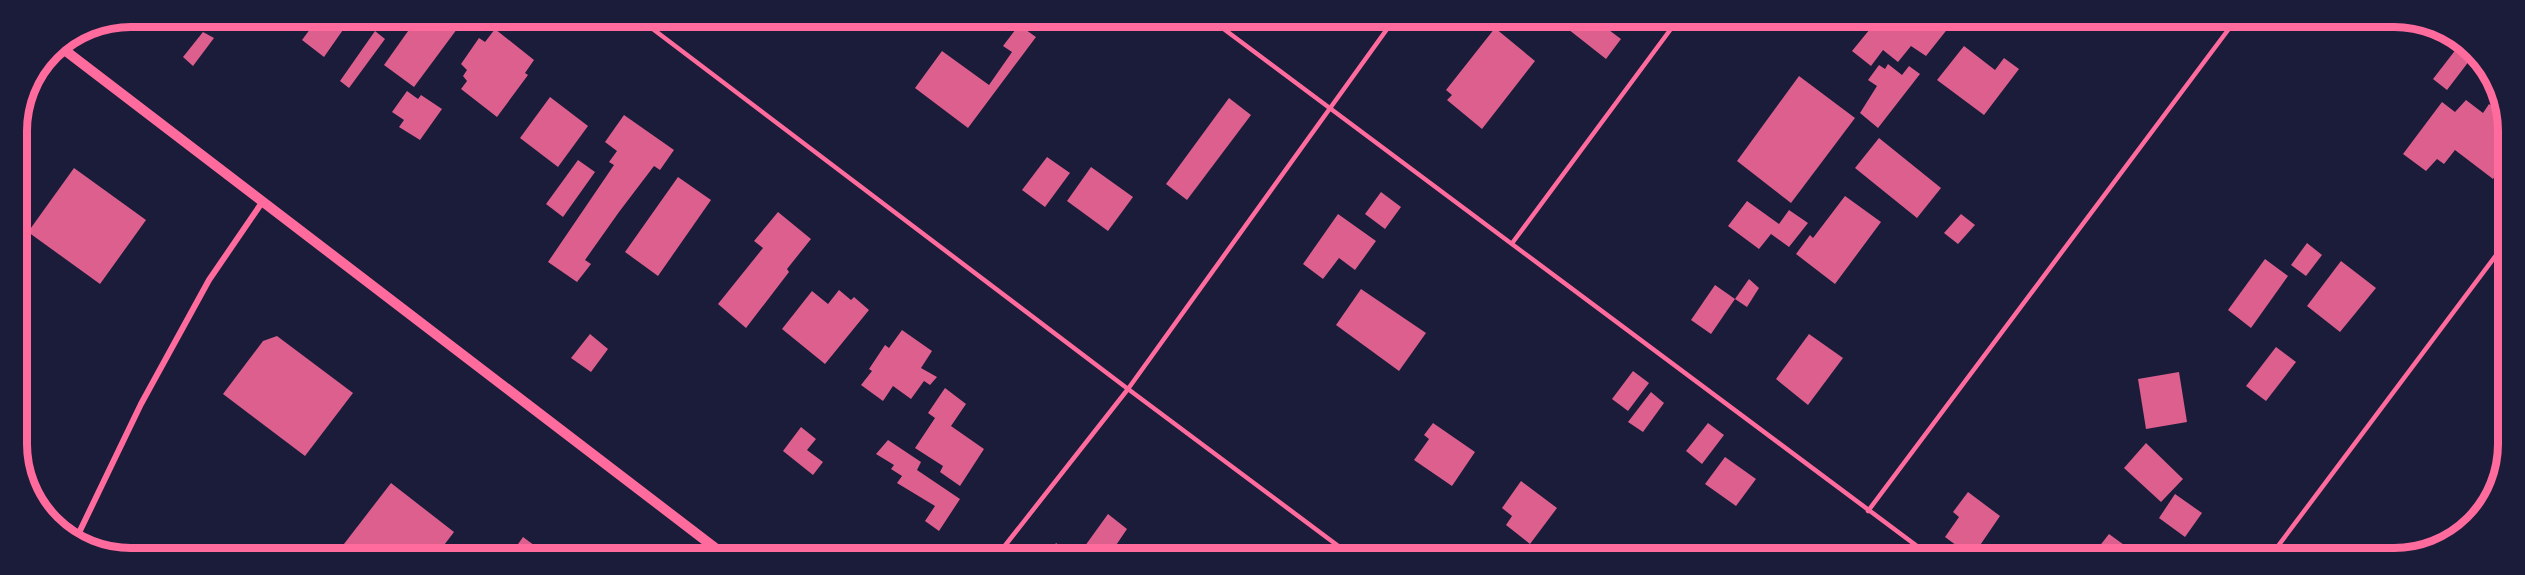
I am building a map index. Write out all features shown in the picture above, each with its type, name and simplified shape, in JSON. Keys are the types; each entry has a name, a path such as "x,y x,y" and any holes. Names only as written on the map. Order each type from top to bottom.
{"street":[{"path":"65,51 715,548"},
{"path":"79,533 141,404 209,280 263,201"}],"lane":[{"path":"650,27 1341,548"},
{"path":"1221,27 1513,242 1919,548"},
{"path":"1003,548 1128,389 1388,27"},
{"path":"1513,242 1672,27"},
{"path":"1868,511 2230,27"},
{"path":"2277,548 2498,253"}],"building":[{"path":"312,27 345,27 324,57 302,40"},
{"path":"411,27 459,27 414,87 384,65"},
{"path":"1017,27 1022,27 1036,37 968,128 915,88 942,51 989,85 1012,52 1003,46"},
{"path":"1565,27 1605,27 1621,39 1606,59"},
{"path":"1872,27 1949,27 1926,56 1911,46 1898,62 1883,50 1871,66 1852,51"},
{"path":"1495,28 1535,61 1482,129 1447,100 1452,95 1446,90"},
{"path":"495,29 534,60 525,73 528,75 497,117 461,89 467,81 463,76 467,70 461,64 479,38 485,42"},
{"path":"375,31 385,39 349,88 340,81"},
{"path":"203,32 214,38 193,66 183,57"},
{"path":"1964,46 1995,70 2004,58 2019,69 1984,115 1937,80"},
{"path":"2457,49 2469,61 2447,90 2433,79"},
{"path":"1888,64 1902,75 1909,66 1920,74 1878,128 1860,113 1877,86 1868,80 1879,65 1885,69"},
{"path":"1799,76 1855,118 1791,203 1737,161"},
{"path":"407,91 418,99 421,95 442,109 420,140 399,127 404,120 392,112"},
{"path":"550,97 588,126 558,167 520,138"},
{"path":"1229,98 1251,115 1187,200 1166,184"},
{"path":"2466,100 2483,113 2489,104 2495,109 2498,172 2493,179 2455,150 2444,164 2437,159 2426,171 2403,154 2442,102 2455,112"},
{"path":"624,115 674,150 660,170 654,166 619,212 585,260 591,264 577,282 548,262 614,165 609,162 617,151 605,142"},
{"path":"1879,138 1941,188 1917,218 1855,168"},
{"path":"1047,157 1070,173 1045,207 1022,190"},
{"path":"578,160 595,172 563,217 546,204"},
{"path":"1091,167 1133,197 1108,231 1067,201"},
{"path":"74,168 146,220 100,284 28,232"},
{"path":"678,177 711,200 658,276 625,252"},
{"path":"1381,192 1401,207 1385,229 1365,214"},
{"path":"1845,196 1881,222 1835,284 1796,254 1810,235 1813,238"},
{"path":"1747,201 1779,224 1789,210 1808,223 1789,247 1771,234 1759,249 1728,226"},
{"path":"778,212 811,239 746,328 718,304 763,248 754,241"},
{"path":"1338,214 1376,241 1355,270 1339,258 1323,279 1303,264"},
{"path":"1961,214 1975,225 1958,244 1944,233"},
{"path":"2307,243 2322,255 2306,276 2291,265"},
{"path":"2265,259 2288,276 2251,328 2228,310"},
{"path":"2341,261 2376,288 2340,332 2307,306"},
{"path":"1749,279 1759,288 1747,307 1735,299"},
{"path":"1715,285 1735,299 1711,334 1691,320"},
{"path":"1361,289 1426,333 1399,371 1336,325"},
{"path":"839,290 851,300 854,297 869,310 825,364 782,329 812,291 828,304"},
{"path":"902,330 932,351 921,368 937,377 930,385 924,381 911,399 893,386 883,401 861,385 872,371 869,369 885,345 889,348"},
{"path":"590,334 608,349 591,372 571,358"},
{"path":"1809,334 1843,358 1808,405 1776,379"},
{"path":"277,336 353,393 305,456 223,394 263,341"},
{"path":"2276,347 2296,362 2266,401 2246,386"},
{"path":"1633,371 1649,383 1628,411 1612,399"},
{"path":"2179,372 2187,422 2146,429 2138,379"},
{"path":"945,388 966,404 951,426 984,449 960,486 940,472 943,466 915,448 935,418 928,413"},
{"path":"1651,392 1664,403 1643,432 1628,422"},
{"path":"1433,423 1475,452 1452,486 1414,460 1429,439 1424,435"},
{"path":"1708,423 1724,435 1702,464 1686,451"},
{"path":"801,427 816,439 807,450 823,462 813,475 783,451"},
{"path":"888,440 921,462 917,470 960,499 939,531 925,521 935,506 897,483 902,476 891,469 894,465 876,454"},
{"path":"2146,443 2183,479 2161,502 2124,468"},
{"path":"1725,457 1756,479 1736,506 1705,484"},
{"path":"1521,481 1557,508 1530,544 1506,525 1512,516 1502,508"},
{"path":"391,483 454,532 442,548 341,548"},
{"path":"1968,492 2000,516 1978,548 1960,548 1945,537 1959,517 1953,512"},
{"path":"2175,494 2202,513 2185,537 2159,518"},
{"path":"1108,514 1127,529 1114,548 1083,548"},
{"path":"2109,534 2128,548 2098,548"},
{"path":"523,537 538,548 515,548"},
{"path":"1056,543 1064,548 1052,548"}]}
